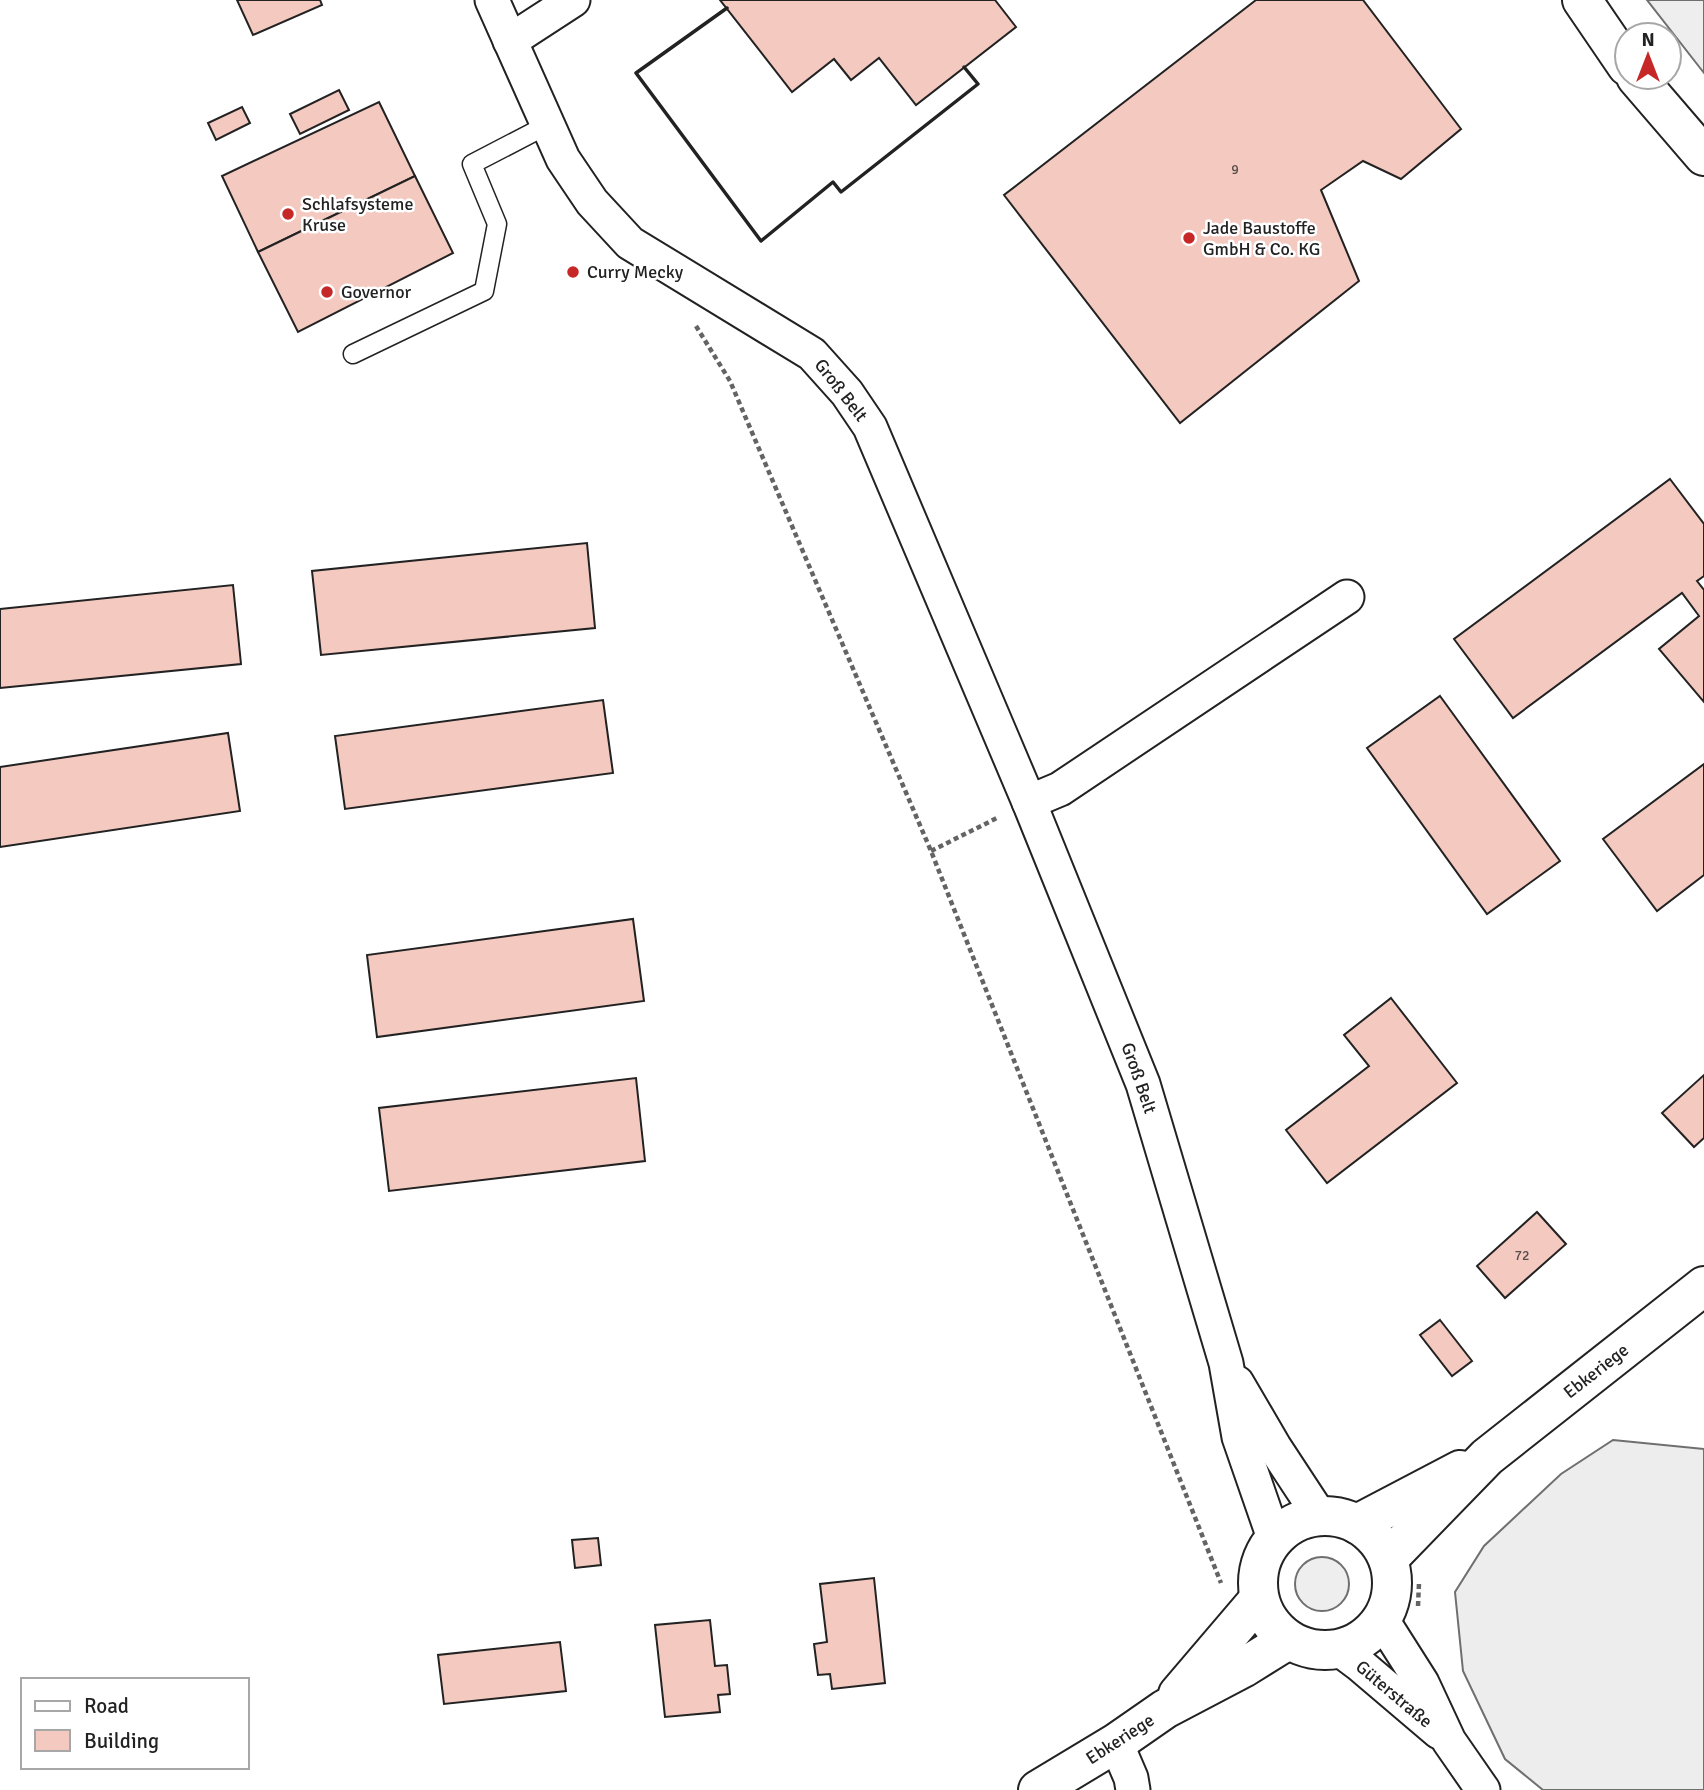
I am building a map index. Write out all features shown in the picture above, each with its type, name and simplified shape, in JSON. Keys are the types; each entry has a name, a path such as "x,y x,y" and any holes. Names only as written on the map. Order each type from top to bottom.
{"street":[{"name":"Groß Belt","path":"492,0 550,124 563,159 592,202 630,243 812,354 847,393 870,427 1029,802 1143,1084 1226,1363 1239,1437 1275,1538"},
{"path":"510,40 573,0"},
{"path":"1582,0 1613,45"},
{"path":"1648,91 1704,156"},
{"path":"1029,802 1060,789 1348,597"},
{"name":"Ebkeriege","path":"1357,1524 1487,1457 1704,1286"},
{"name":"Groß Belt","path":"1226,1363 1275,1448 1319,1516"},
{"name":"Ebkeriege","path":"1404,1569 1487,1457"},
{"path":"1319,1516 1332,1516 1357,1524 1370,1532 1404,1569 1393,1580 1390,1601 1399,1617 1355,1644 1339,1649 1321,1651 1288,1640 1275,1629 1265,1615 1242,1596 1265,1551 1275,1538 1295,1522 1319,1516"},
{"name":"Ebkeriege","path":"1165,1709 1242,1596"},
{"name":"Güterstraße","path":"1399,1617 1422,1683 1449,1741 1483,1790"},
{"name":"Ebkeriege","path":"1038,1790 1116,1743 1165,1709 1243,1668 1288,1640"},
{"name":"Güterstraße","path":"1339,1649 1449,1741"},
{"path":"1116,1743 1131,1778 1132,1790"}],"lane":[{"path":"353,354 484,291 497,224 472,164 550,124"}],"path":[{"path":"691,317 730,381 931,851 1242,1596"},
{"path":"931,851 1029,802"},
{"path":"1399,1617 1404,1569"}],"shaded area":[{"path":"1647,0 1704,0 1704,73 1683,46 1683,21 1663,21"},
{"path":"1613,1440 1704,1449 1704,1790 1543,1790 1505,1759 1463,1671 1455,1592 1484,1546 1561,1474"},
{"path":"1322,1557 1341,1565 1349,1584 1341,1603 1322,1611 1303,1603 1295,1584 1303,1565"}],"building":[{"path":"237,0 320,0 322,5 253,35"},
{"path":"720,0 995,0 1016,27 916,105 879,58 851,80 834,59 792,92"},
{"name":"Jade Baustoffe GmbH & Co. KG","path":"1256,0 1363,0 1461,129 1401,179 1363,161 1321,190 1359,281 1180,423 1004,195"},
{"path":"339,90 349,110 300,134 290,114"},
{"name":"Schlafsysteme Kruse","path":"379,102 415,176 258,252 222,176"},
{"path":"242,107 250,123 216,140 208,123"},
{"name":"Governor","path":"415,176 453,253 298,332 258,252"},
{"path":"1670,479 1704,524 1704,576 1697,581 1704,590 1704,702 1659,649 1699,616 1682,593 1513,718 1454,639"},
{"path":"587,543 595,628 321,655 312,571"},
{"path":"233,585 241,664 0,688 0,609"},
{"path":"1440,696 1560,861 1487,914 1367,748"},
{"path":"603,700 613,773 345,809 335,736"},
{"path":"228,733 240,811 0,847 0,767"},
{"path":"1704,764 1704,875 1657,911 1603,839"},
{"path":"633,919 644,1001 377,1037 367,955"},
{"path":"1391,998 1457,1083 1327,1183 1286,1130 1369,1066 1344,1035"},
{"path":"1704,1075 1704,1138 1694,1147 1662,1113"},
{"path":"636,1078 645,1161 389,1191 379,1108"},
{"path":"1537,1212 1566,1244 1505,1298 1477,1266"},
{"path":"1440,1320 1472,1361 1452,1376 1420,1335"},
{"path":"598,1538 601,1565 575,1568 572,1540"},
{"path":"874,1578 885,1683 832,1689 830,1674 818,1675 814,1644 827,1642 820,1584"},
{"path":"710,1620 715,1666 727,1665 730,1694 718,1695 720,1712 665,1717 655,1625"},
{"path":"560,1642 566,1691 444,1704 438,1655"}],"wall":[{"path":"727,8 636,73 761,241 833,182 841,192 978,84 964,67"}],"place":[{"name":"Schlafsysteme Kruse","path":"288,214"},
{"name":"Jade Baustoffe GmbH & Co. KG","path":"1189,238"},
{"name":"Curry Mecky","path":"573,272"},
{"name":"Governor","path":"327,292"}]}
